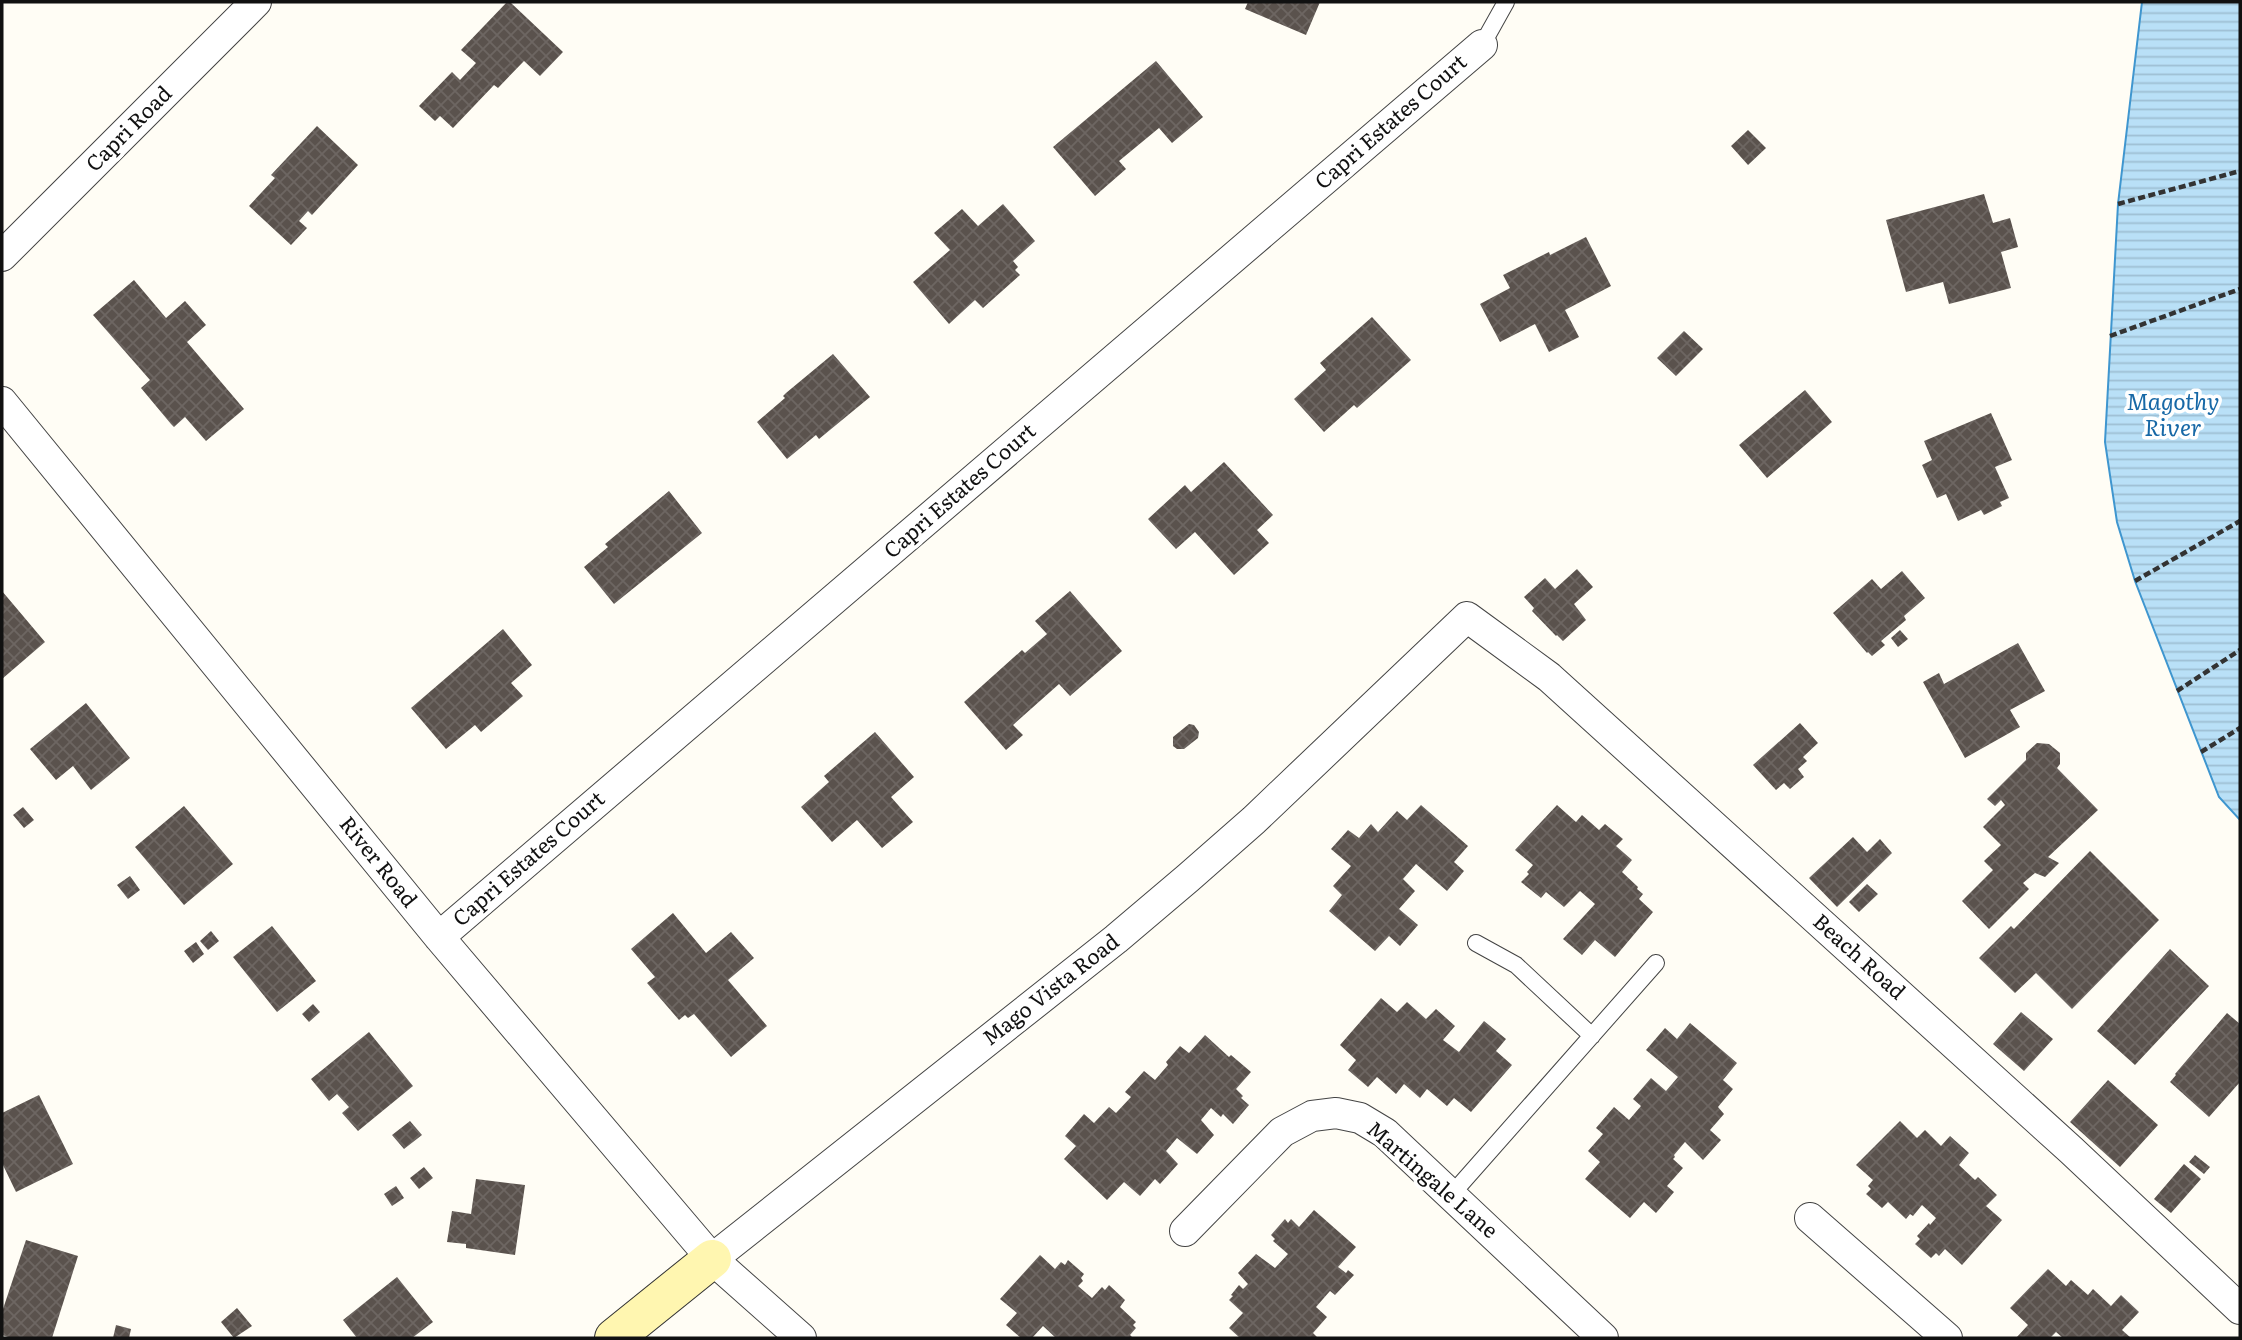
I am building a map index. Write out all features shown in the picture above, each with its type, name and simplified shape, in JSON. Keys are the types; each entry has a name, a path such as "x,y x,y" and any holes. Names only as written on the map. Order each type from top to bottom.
{"street":[{"name":"Capri Road","path":"2,256 256,2"},
{"name":"Capri Estates Court","path":"439,937 1482,45"},
{"name":"River Road","path":"2,402 439,937 712,1259 800,1338"},
{"name":"Mago Vista Road","path":"614,1338 1188,878 1254,820 1467,617"},
{"name":"Beach Road","path":"1467,617 1549,677 2061,1140 2240,1309"},
{"name":"Martingale Lane","path":"1185,1231 1282,1132 1312,1116 1336,1113 1360,1118 1385,1133 1603,1338"},
{"path":"1810,1218 1947,1338"}],"lane":[{"path":"1482,45 1506,2"},
{"path":"1476,943 1516,965 1592,1036"},
{"path":"1452,1194 1656,963"}],"path":[{"path":"2118,204 2240,171"},
{"path":"2110,336 2240,289"},
{"path":"2136,580 2240,521"},
{"path":"2177,691 2240,650"},
{"path":"2201,752 2240,729"}],"water":[{"name":"Magothy River","path":"2142,2 2240,2 2240,820 2219,797 2135,581 2117,522 2105,442 2118,204"}],"building":[{"path":"507,2 563,52 540,76 524,61 498,88 494,85 453,128 440,116 435,121 419,106 452,72 460,80 476,63 461,50"},
{"path":"1248,2 1320,2 1306,35 1245,9"},
{"path":"1156,61 1203,117 1172,143 1159,128 1119,161 1126,169 1095,196 1053,147"},
{"path":"317,126 358,165 312,215 308,211 299,221 307,228 291,245 249,206 275,178 271,175"},
{"path":"1748,130 1766,148 1748,165 1731,146"},
{"path":"1984,194 1993,223 2010,218 2018,247 2001,252 2011,288 1949,304 1943,282 1906,292 1886,220"},
{"path":"1003,204 1035,241 1013,261 1018,267 1015,270 1020,275 983,308 975,300 949,324 913,282 950,250 934,233 962,209 978,226"},
{"path":"1586,237 1611,286 1565,310 1579,337 1549,352 1535,324 1500,342 1480,304 1510,288 1503,275"},
{"path":"134,280 166,318 185,301 206,325 187,342 244,409 206,441 185,417 174,427 171,424 141,388 150,380 93,315"},
{"path":"1372,317 1411,360 1357,408 1354,405 1324,432 1294,399 1326,370 1320,363"},
{"path":"1684,331 1703,349 1676,376 1657,358"},
{"path":"833,354 870,397 819,439 816,435 787,459 757,422 785,398 783,396 786,393"},
{"path":"1805,390 1832,422 1767,478 1739,445"},
{"path":"1991,413 2012,460 1995,467 2009,498 2000,502 2002,506 1984,515 1981,510 1958,521 1946,494 1937,498 1922,465 1932,460 1924,441"},
{"path":"1224,462 1273,515 1257,530 1269,543 1234,575 1195,532 1176,549 1148,519 1185,485 1191,492"},
{"path":"669,491 702,533 614,604 584,567 608,547 605,544"},
{"path":"1577,569 1593,587 1574,604 1586,620 1563,641 1532,611 1534,608 1524,597 1545,578 1555,589"},
{"path":"1902,571 1925,598 1904,616 1906,620 1881,641 1885,645 1872,656 1833,613 1872,579 1881,589"},
{"path":"2,591 45,642 2,679"},
{"path":"1070,591 1122,651 1070,696 1059,684 1013,725 1023,735 1006,750 964,702 1022,650 1025,653 1047,634 1035,621"},
{"path":"503,629 532,665 511,683 523,696 481,732 475,725 446,749 411,708"},
{"path":"1900,630 1908,639 1898,647 1891,638"},
{"path":"2018,643 2045,691 2010,710 2020,727 1965,758 1923,682 1939,673 1944,684"},
{"path":"86,703 130,758 91,790 73,766 56,780 30,749"},
{"path":"1800,723 1818,743 1803,757 1807,761 1798,769 1804,777 1790,789 1784,783 1776,790 1753,765"},
{"path":"1189,724 1194,725 1199,732 1198,738 1184,749 1177,749 1173,746 1173,737"},
{"path":"875,732 914,777 891,797 913,822 882,848 857,820 832,842 801,807 829,782 824,776"},
{"path":"2037,743 2049,744 2060,753 2060,764 2057,768 2098,810 2048,857 2059,863 2045,877 2035,873 2023,883 2029,889 1989,929 1962,901 1993,870 1984,861 2001,845 1983,827 2005,805 2001,800 1995,806 1987,799 2026,760 2026,753"},
{"path":"1421,805 1468,846 1454,862 1464,871 1447,891 1416,864 1403,879 1415,891 1399,909 1418,925 1400,946 1389,936 1375,951 1329,911 1342,895 1333,886 1351,866 1331,849 1348,830 1359,838 1371,824 1378,832 1397,811 1407,820"},
{"path":"1557,805 1576,822 1582,815 1599,830 1605,824 1623,839 1616,846 1632,860 1622,872 1638,887 1643,894 1639,899 1653,912 1615,957 1595,940 1582,955 1563,939 1595,904 1580,891 1564,907 1546,892 1541,898 1521,882 1533,865 1515,850"},
{"path":"184,806 233,864 184,905 135,847"},
{"path":"23,807 34,820 24,828 13,815"},
{"path":"1853,837 1867,852 1880,839 1892,853 1837,907 1809,878"},
{"path":"2090,851 2159,920 2072,1009 2036,973 2015,993 1979,958 2011,926 2014,929"},
{"path":"130,876 140,890 128,899 117,885"},
{"path":"1867,884 1878,894 1859,912 1849,902"},
{"path":"673,913 706,953 731,932 754,958 728,980 767,1026 731,1057 694,1014 688,1018 685,1015 679,1020 647,983 655,977 631,949"},
{"path":"272,926 316,981 277,1012 233,957"},
{"path":"211,931 219,941 208,950 200,941"},
{"path":"196,942 204,954 193,963 184,951"},
{"path":"2170,949 2209,986 2135,1065 2097,1031"},
{"path":"1381,998 1397,1012 1407,1002 1426,1019 1436,1009 1455,1026 1443,1040 1459,1052 1484,1021 1506,1039 1496,1051 1512,1065 1471,1112 1454,1098 1447,1106 1427,1089 1420,1098 1404,1084 1396,1094 1377,1077 1368,1087 1348,1070 1356,1060 1340,1045"},
{"path":"313,1004 320,1012 309,1022 302,1014"},
{"path":"2021,1012 2053,1039 2024,1071 1993,1044"},
{"path":"2227,1013 2240,1024 2240,1082 2209,1117 2170,1082"},
{"path":"1690,1023 1737,1063 1723,1080 1733,1089 1718,1107 1724,1114 1710,1130 1721,1140 1703,1160 1685,1142 1673,1159 1683,1168 1667,1186 1674,1192 1656,1213 1644,1202 1630,1218 1585,1179 1600,1162 1588,1151 1603,1134 1596,1128 1614,1107 1629,1120 1641,1106 1633,1099 1651,1078 1666,1091 1678,1077 1646,1050 1665,1028 1677,1039"},
{"path":"369,1032 413,1086 358,1131 342,1113 349,1107 337,1094 329,1101 311,1079"},
{"path":"1205,1035 1229,1057 1231,1055 1251,1072 1236,1089 1249,1105 1233,1124 1223,1114 1221,1117 1211,1108 1201,1120 1214,1135 1197,1154 1177,1138 1166,1151 1178,1164 1160,1184 1155,1179 1140,1196 1124,1182 1107,1200 1064,1159 1076,1146 1065,1136 1084,1114 1094,1123 1109,1107 1116,1113 1131,1097 1125,1092 1144,1071 1155,1080 1180,1046 1189,1053"},
{"path":"2108,1080 2158,1125 2120,1167 2070,1122"},
{"path":"39,1095 73,1164 16,1192 2,1163 2,1113"},
{"path":"410,1121 422,1135 404,1149 392,1135"},
{"path":"1900,1121 1917,1138 1925,1130 1941,1146 1950,1136 1969,1153 1959,1165 1975,1180 1978,1177 1997,1195 1986,1206 2002,1220 1962,1265 1945,1249 1939,1256 1936,1253 1931,1258 1915,1244 1920,1239 1917,1236 1936,1218 1922,1205 1913,1216 1910,1214 1906,1219 1888,1202 1882,1208 1866,1194 1871,1189 1868,1186 1873,1180 1856,1165"},
{"path":"2195,1155 2210,1167 2204,1174 2189,1162"},
{"path":"2184,1164 2201,1179 2171,1213 2154,1199"},
{"path":"424,1167 433,1178 419,1189 410,1178"},
{"path":"476,1179 525,1185 515,1255 466,1248 466,1244 447,1242 452,1211 471,1214"},
{"path":"396,1186 404,1198 392,1206 384,1194"},
{"path":"1314,1210 1356,1247 1338,1267 1354,1275 1335,1295 1330,1291 1316,1307 1327,1317 1313,1333 1318,1338 1240,1338 1229,1328 1243,1313 1229,1300 1233,1296 1231,1295 1239,1285 1243,1289 1248,1284 1238,1273 1256,1254 1275,1268 1288,1254 1273,1241 1275,1239 1271,1235 1285,1219 1288,1223 1291,1219 1299,1227"},
{"path":"26,1240 78,1256 52,1338 11,1338 2,1335 2,1312"},
{"path":"1040,1255 1055,1269 1061,1262 1065,1265 1068,1260 1084,1274 1081,1278 1083,1281 1078,1286 1092,1298 1102,1287 1105,1290 1109,1285 1125,1300 1120,1307 1136,1322 1133,1325 1136,1328 1130,1335 1133,1338 1056,1338 1043,1326 1032,1338 1021,1338 1006,1325 1017,1313 1000,1299"},
{"path":"2048,1269 2066,1286 2071,1280 2088,1295 2093,1289 2111,1306 2121,1295 2139,1312 2122,1330 2131,1338 2063,1338 2056,1332 2050,1338 2016,1338 2028,1325 2010,1308"},
{"path":"397,1277 433,1322 412,1338 357,1338 343,1320"},
{"path":"237,1308 252,1326 234,1338 221,1322"},
{"path":"116,1325 131,1329 129,1338 113,1338"}]}
